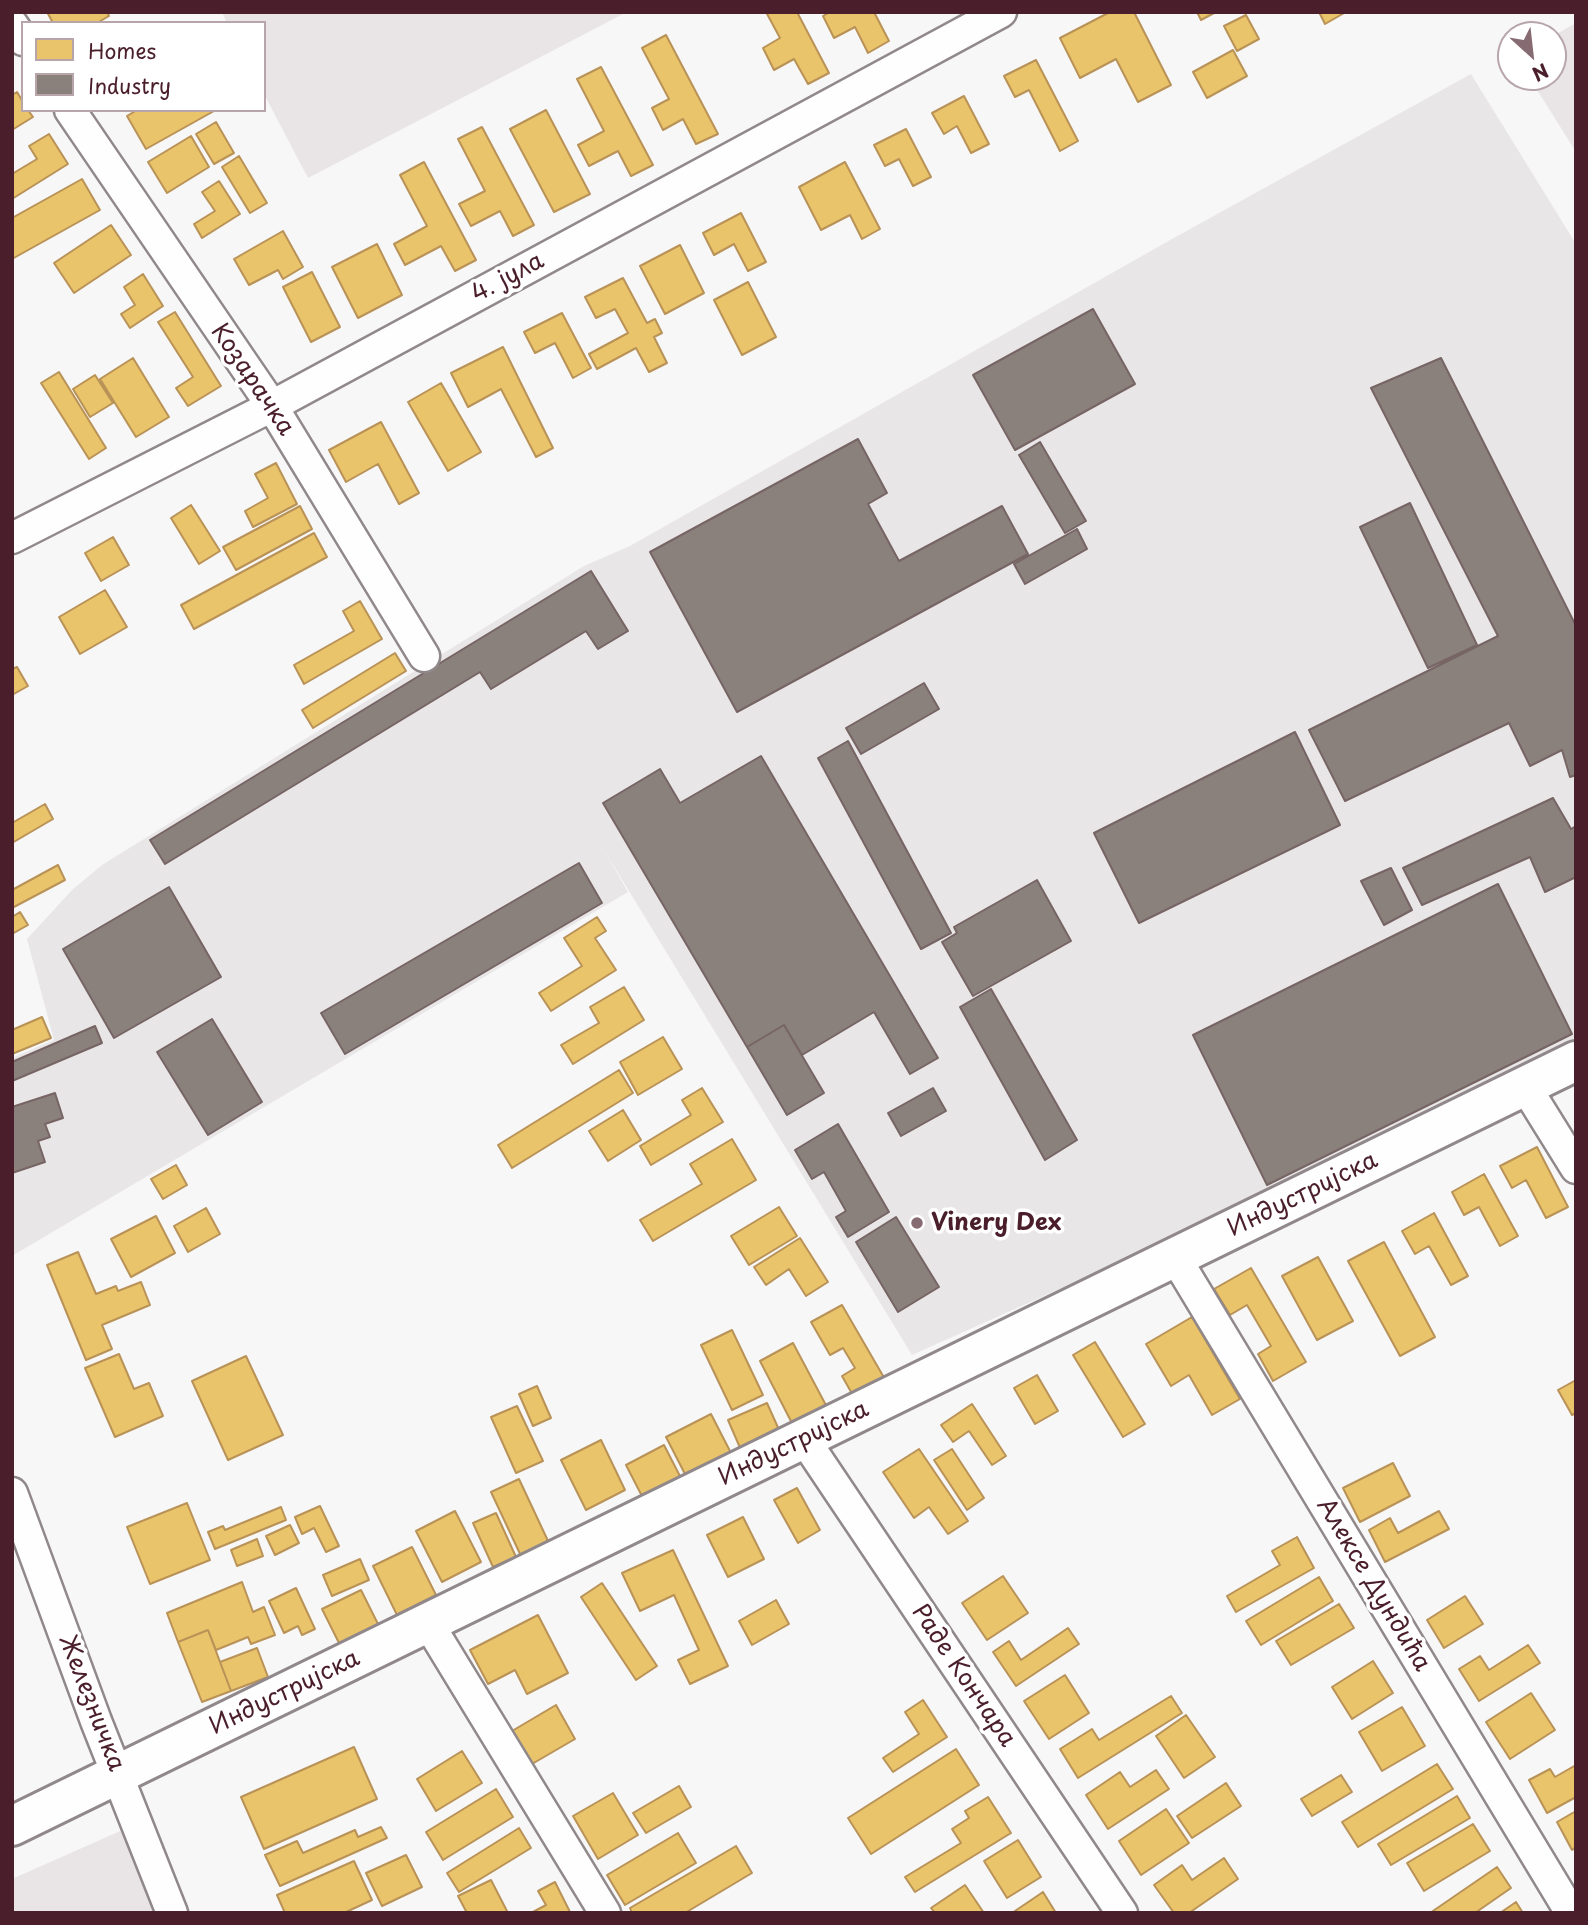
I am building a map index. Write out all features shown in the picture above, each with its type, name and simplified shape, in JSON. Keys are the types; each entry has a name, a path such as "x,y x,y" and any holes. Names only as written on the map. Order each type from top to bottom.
{"main road":[{"name":"Индустријска","path":"12,1826 1576,1061"}],"street":[{"name":"4. јула","path":"12,538 272,406 998,13"},
{"name":"Козарачка","path":"71,112 272,406 424,656"},
{"path":"1525,1086 1576,1168"},
{"name":"Алексе Дундића","path":"1175,1257 1571,1913"},
{"name":"Раде Кончара","path":"804,1439 1122,1913"},
{"name":"Железничка","path":"12,1493 172,1913"},
{"path":"428,1623 605,1913"}],"shaded area":[{"path":"222,12 627,12 308,178 266,98 266,21 226,21"},
{"path":"1576,23 1576,152 1538,91 1567,91 1567,28"},
{"path":"1471,74 1576,244 1576,1042 1093,1274 912,1355 604,850 628,892 12,1256 12,1058 54,1040 27,939 72,890 102,865 584,566 630,546 1172,239"},
{"path":"127,1828 163,1913 12,1913 12,1879"}],"building: Homes":[{"path":"47,12 107,12 109,16 100,21 52,21"},
{"path":"766,12 797,12 829,73 808,84 794,59 774,70 763,48 780,38"},
{"path":"830,12 874,12 889,41 868,53 855,27 834,38 823,16"},
{"path":"1110,12 1134,12 1171,85 1138,102 1116,59 1080,78 1060,38"},
{"path":"1197,12 1216,12 1201,20"},
{"path":"1319,12 1346,12 1325,24"},
{"path":"1246,15 1259,39 1237,51 1224,26"},
{"path":"666,35 718,134 696,144 683,119 663,130 652,108 669,99 642,48"},
{"path":"1233,50 1247,76 1207,98 1193,72"},
{"path":"1036,60 1078,141 1060,151 1029,90 1015,97 1004,76"},
{"path":"601,67 653,165 631,176 618,151 589,166 578,145 604,131 577,79"},
{"path":"17,92 21,99 21,112 29,112 33,117 12,130 12,95"},
{"path":"964,96 989,144 971,153 957,126 944,134 932,113"},
{"path":"546,110 590,194 554,212 510,129"},
{"path":"134,112 212,112 146,149 127,116"},
{"path":"216,122 234,153 214,164 196,134"},
{"path":"482,127 534,225 513,236 500,211 471,226 459,204 485,191 458,139"},
{"path":"906,129 931,177 913,186 899,159 885,166 874,145"},
{"path":"49,134 68,164 12,199 12,174 37,159 29,146"},
{"path":"191,136 209,167 167,193 148,162"},
{"path":"239,156 267,203 250,213 222,167"},
{"path":"424,162 476,260 455,271 441,246 405,265 394,244 427,226 400,175"},
{"path":"845,162 880,229 862,239 850,215 821,230 799,187"},
{"path":"82,179 100,210 12,259 12,218"},
{"path":"219,181 240,214 202,238 194,224 215,211 202,192"},
{"path":"741,213 766,262 748,271 734,244 714,255 703,233"},
{"path":"111,225 131,255 74,293 54,263"},
{"path":"283,231 303,267 283,279 278,270 249,285 234,259"},
{"path":"377,244 402,295 358,318 332,267"},
{"path":"680,245 704,293 665,314 640,266"},
{"path":"312,272 340,327 311,342 283,287"},
{"path":"143,274 163,306 130,328 121,314 135,305 124,287"},
{"path":"623,278 647,323 655,319 662,333 654,337 667,363 649,372 636,348 597,369 589,354 628,333 615,309 596,318 585,297"},
{"path":"748,282 776,337 742,355 714,300"},
{"path":"175,312 221,386 188,406 176,388 193,377 158,322"},
{"path":"562,313 591,368 573,378 555,343 535,353 524,332"},
{"path":"503,347 553,448 536,457 501,389 468,407 451,373"},
{"path":"133,358 169,417 136,437 100,379"},
{"path":"59,372 106,448 89,459 41,383"},
{"path":"95,375 113,403 90,417 73,389"},
{"path":"441,383 481,452 448,471 408,402"},
{"path":"381,422 419,493 399,504 378,464 346,482 329,450"},
{"path":"276,463 297,504 253,527 245,511 268,498 255,474"},
{"path":"191,505 220,551 199,564 171,518"},
{"path":"300,506 312,529 236,570 223,547"},
{"path":"314,533 327,557 194,629 181,605"},
{"path":"113,537 129,565 101,581 85,553"},
{"path":"105,590 127,627 80,654 59,617"},
{"path":"360,601 382,639 304,684 294,665 354,631 343,611"},
{"path":"395,653 406,671 313,728 302,710"},
{"path":"17,667 28,686 12,695 12,669"},
{"path":"45,804 53,819 12,843 12,823"},
{"path":"58,865 65,880 12,908 12,890"},
{"path":"20,912 28,925 12,934 12,917"},
{"path":"597,917 606,931 595,938 616,970 551,1011 539,993 582,966 564,938"},
{"path":"624,987 644,1020 573,1064 561,1045 599,1023 590,1007"},
{"path":"42,1017 51,1038 12,1054 12,1030"},
{"path":"663,1037 682,1069 638,1095 620,1062"},
{"path":"619,1070 633,1093 512,1168 498,1145"},
{"path":"702,1088 723,1122 651,1165 640,1146 691,1115 682,1100"},
{"path":"623,1110 641,1140 608,1161 589,1131"},
{"path":"732,1139 756,1180 653,1241 640,1220 702,1184 690,1164"},
{"path":"1537,1147 1568,1207 1546,1218 1526,1180 1512,1188 1500,1166"},
{"path":"176,1165 187,1185 163,1199 151,1179"},
{"path":"1484,1174 1518,1236 1500,1246 1479,1207 1464,1215 1452,1192"},
{"path":"779,1207 797,1236 749,1265 731,1236"},
{"path":"206,1208 220,1234 188,1252 174,1226"},
{"path":"1434,1213 1468,1276 1451,1285 1429,1246 1415,1254 1402,1231"},
{"path":"156,1216 175,1253 131,1277 111,1239"},
{"path":"800,1238 828,1282 806,1296 789,1269 766,1285 754,1267"},
{"path":"1384,1242 1435,1337 1400,1356 1348,1261"},
{"path":"78,1252 96,1294 116,1286 118,1291 141,1282 150,1305 102,1325 112,1349 86,1360 47,1265"},
{"path":"1318,1257 1353,1321 1317,1340 1282,1276"},
{"path":"1251,1268 1306,1362 1273,1381 1258,1354 1271,1346 1247,1305 1230,1315 1214,1289"},
{"path":"842,1305 886,1381 855,1399 842,1376 855,1368 843,1348 830,1355 811,1322"},
{"path":"1192,1317 1240,1399 1212,1415 1189,1375 1171,1386 1146,1344"},
{"path":"732,1330 763,1395 732,1410 701,1345"},
{"path":"1095,1342 1145,1424 1123,1437 1073,1355"},
{"path":"793,1343 828,1409 794,1427 760,1361"},
{"path":"119,1354 134,1389 149,1383 163,1416 115,1437 85,1368"},
{"path":"246,1356 283,1435 228,1460 192,1381"},
{"path":"1037,1375 1058,1411 1035,1424 1014,1388"},
{"path":"1576,1380 1576,1413 1572,1415 1558,1390"},
{"path":"537,1386 551,1418 533,1426 519,1394"},
{"path":"767,1403 780,1432 741,1450 728,1420"},
{"path":"972,1404 1006,1456 992,1465 969,1431 953,1442 941,1425"},
{"path":"517,1406 543,1461 516,1473 491,1417"},
{"path":"711,1414 731,1453 686,1476 666,1437"},
{"path":"601,1440 625,1490 586,1510 561,1460"},
{"path":"664,1445 683,1482 645,1502 626,1465"},
{"path":"919,1449 968,1521 948,1534 929,1507 914,1518 883,1472"},
{"path":"952,1449 984,1498 967,1510 934,1460"},
{"path":"1393,1463 1410,1496 1360,1522 1343,1488"},
{"path":"519,1479 549,1543 521,1556 491,1492"},
{"path":"797,1488 820,1530 798,1543 774,1500"},
{"path":"187,1503 210,1560 150,1584 127,1527"},
{"path":"320,1506 339,1546 326,1552 314,1528 302,1534 295,1517"},
{"path":"281,1507 286,1520 215,1549 208,1532 223,1526 225,1530"},
{"path":"455,1511 481,1562 442,1582 416,1531"},
{"path":"1439,1511 1449,1529 1385,1562 1369,1530 1390,1518 1398,1533"},
{"path":"496,1513 516,1557 493,1567 473,1523"},
{"path":"743,1517 764,1559 728,1577 707,1535"},
{"path":"290,1525 299,1543 275,1555 266,1536"},
{"path":"1297,1537 1314,1568 1236,1612 1227,1596 1280,1565 1272,1551"},
{"path":"257,1539 263,1556 237,1566 231,1550"},
{"path":"412,1547 436,1595 397,1615 373,1566"},
{"path":"673,1550 728,1666 690,1684 678,1660 699,1650 674,1595 640,1611 622,1573"},
{"path":"360,1559 369,1580 332,1596 323,1575"},
{"path":"1003,1576 1028,1613 987,1640 962,1603"},
{"path":"1319,1577 1333,1601 1261,1645 1246,1621"},
{"path":"242,1582 253,1612 264,1607 275,1635 251,1644 248,1637 216,1650 208,1630 178,1642 167,1613"},
{"path":"602,1583 657,1666 636,1680 581,1597"},
{"path":"296,1588 315,1629 302,1635 298,1626 284,1633 269,1601"},
{"path":"361,1590 379,1626 340,1645 322,1609"},
{"path":"1465,1596 1483,1624 1444,1648 1427,1620"},
{"path":"776,1600 789,1624 752,1645 739,1621"},
{"path":"1339,1604 1354,1628 1291,1665 1276,1641"},
{"path":"538,1615 568,1673 527,1694 515,1670 488,1684 470,1650"},
{"path":"1068,1628 1079,1644 1016,1686 993,1652 1009,1641 1021,1660"},
{"path":"208,1630 231,1691 202,1702 178,1642"},
{"path":"1528,1645 1540,1663 1479,1701 1459,1669 1480,1656 1489,1670"},
{"path":"257,1648 268,1677 231,1691 220,1662"},
{"path":"1373,1661 1393,1693 1352,1719 1332,1687"},
{"path":"1065,1675 1089,1713 1049,1739 1024,1701"},
{"path":"1531,1693 1555,1730 1510,1759 1486,1722"},
{"path":"1171,1696 1182,1713 1078,1778 1060,1749 1092,1729 1099,1740"},
{"path":"923,1700 947,1737 893,1772 883,1758 919,1734 905,1712"},
{"path":"556,1705 575,1739 532,1764 512,1731"},
{"path":"1402,1707 1425,1746 1382,1771 1359,1732"},
{"path":"1186,1715 1215,1757 1184,1778 1156,1736"},
{"path":"354,1747 377,1799 264,1849 241,1797"},
{"path":"956,1749 979,1785 871,1854 848,1818"},
{"path":"462,1751 482,1783 436,1811 417,1779"},
{"path":"1437,1764 1453,1789 1358,1847 1342,1822"},
{"path":"1576,1765 1576,1797 1547,1813 1529,1780 1550,1769 1555,1777"},
{"path":"1156,1770 1169,1789 1108,1829 1086,1795 1120,1772 1130,1787"},
{"path":"1341,1775 1352,1792 1312,1816 1301,1799"},
{"path":"1226,1783 1241,1806 1192,1838 1177,1816"},
{"path":"679,1786 691,1807 646,1833 633,1813"},
{"path":"496,1789 513,1817 443,1860 426,1832"},
{"path":"613,1793 638,1835 598,1859 573,1816"},
{"path":"1457,1796 1470,1818 1391,1865 1378,1844"},
{"path":"988,1797 1011,1833 915,1892 905,1877 961,1843 952,1829 969,1818 965,1811"},
{"path":"1166,1809 1189,1843 1141,1875 1119,1841"},
{"path":"1576,1811 1576,1847 1572,1850 1557,1822"},
{"path":"1473,1824 1490,1851 1424,1891 1407,1863"},
{"path":"381,1827 387,1838 280,1886 265,1855 297,1841 303,1853 355,1830 358,1837"},
{"path":"519,1828 531,1848 459,1892 447,1873"},
{"path":"678,1833 696,1863 625,1905 607,1875"},
{"path":"1018,1840 1041,1877 1007,1898 984,1861"},
{"path":"736,1846 752,1873 685,1913 632,1913 630,1908"},
{"path":"406,1855 422,1887 382,1906 366,1873"},
{"path":"1224,1858 1238,1879 1189,1913 1174,1913 1154,1885 1182,1865 1192,1880"},
{"path":"354,1861 372,1900 344,1913 285,1913 277,1895"},
{"path":"1497,1867 1511,1888 1475,1913 1430,1913"},
{"path":"491,1880 508,1913 467,1913 458,1896"},
{"path":"555,1882 570,1912 531,1913 546,1905 538,1891"},
{"path":"965,1885 984,1913 935,1913 931,1908"},
{"path":"1043,1892 1056,1913 1012,1913"},
{"path":"1516,1902 1523,1913 1500,1913"}],"building: Industry":[{"path":"1093,309 1135,384 1015,450 973,375"},
{"path":"1441,358 1576,626 1576,775 1570,777 1562,750 1530,766 1509,723 1345,801 1309,730 1498,636 1371,388"},
{"path":"858,439 887,493 868,504 899,561 1002,506 1028,554 737,712 650,552"},
{"path":"1040,442 1086,521 1065,533 1019,455"},
{"path":"1410,503 1477,645 1428,668 1360,527"},
{"path":"1077,529 1087,549 1025,584 1014,564"},
{"path":"591,571 628,631 598,649 586,631 491,689 480,672 165,864 150,840"},
{"path":"924,683 939,709 861,754 846,728"},
{"path":"1295,732 1340,825 1139,923 1094,833"},
{"path":"848,741 951,933 921,949 818,758"},
{"path":"761,756 938,1058 910,1074 874,1012 802,1055 784,1025 747,1047 603,803 660,769 680,803"},
{"path":"1553,798 1571,829 1576,826 1576,877 1545,892 1530,857 1422,905 1403,868"},
{"path":"579,863 602,903 345,1054 321,1013"},
{"path":"1391,868 1412,910 1384,925 1361,881"},
{"path":"1037,880 1071,941 973,996 942,942 957,933 954,927"},
{"path":"1498,884 1572,1034 1267,1185 1193,1035"},
{"path":"169,887 221,977 114,1038 63,949"},
{"path":"991,989 1077,1140 1045,1160 960,1007"},
{"path":"212,1019 262,1102 208,1135 157,1052"},
{"path":"784,1025 824,1093 787,1115 747,1047"},
{"path":"95,1026 102,1043 12,1081 12,1062"},
{"path":"933,1088 946,1111 901,1136 888,1113"},
{"path":"55,1093 63,1118 45,1124 50,1137 38,1141 45,1162 12,1173 12,1107"},
{"path":"838,1124 889,1212 848,1237 836,1217 846,1211 824,1172 812,1179 795,1150"},
{"path":"896,1217 939,1287 898,1312 856,1242"}],"place":[{"name":"Vinery Dex","path":"917,1223"}]}
